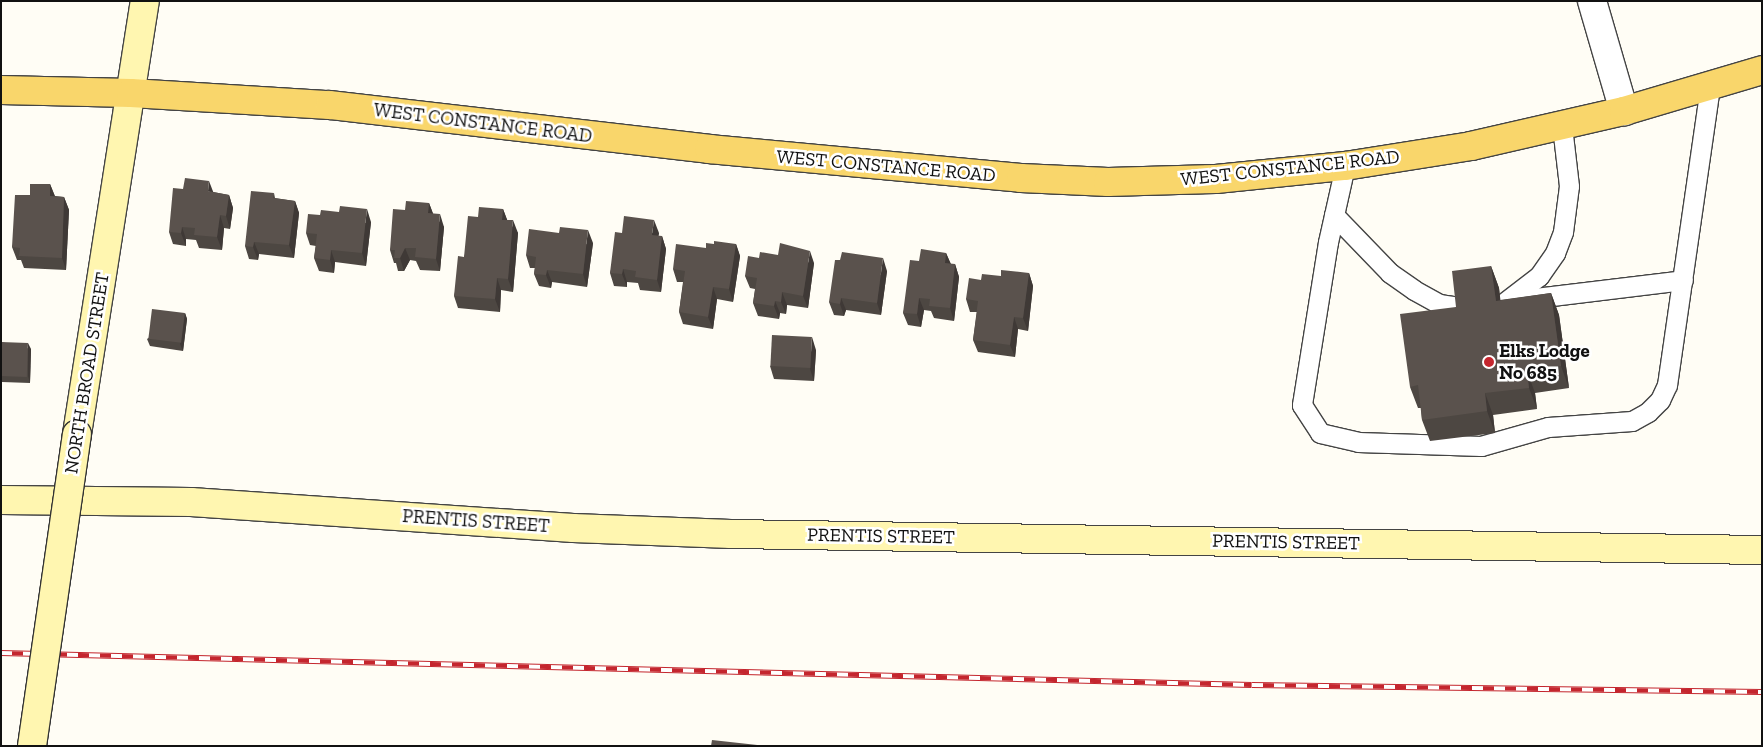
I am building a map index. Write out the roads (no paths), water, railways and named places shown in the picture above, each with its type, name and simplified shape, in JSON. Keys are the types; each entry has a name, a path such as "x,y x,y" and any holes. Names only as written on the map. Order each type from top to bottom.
{"main road":[{"name":"WEST CONSTANCE ROAD","path":"1,90 131,93 330,106 709,149 1021,178 1108,182 1216,179 1345,166 1471,146 1624,111 1762,70"}],"street":[{"name":"NORTH BROAD STREET","path":"32,746 77,434 145,1"},
{"path":"1592,1 1624,111"},
{"name":"PRENTIS STREET","path":"1,500 191,502 573,528 731,534 1762,550"}],"lane":[{"path":"1345,166 1334,215 1302,406 1320,433 1337,439 1481,446 1548,427 1632,421 1648,412 1660,400 1667,384 1710,86"},
{"path":"1562,126 1569,186 1563,232 1555,253 1540,276 1503,302 1683,280"},
{"path":"1334,215 1396,277 1439,304 1461,307"}],"railway":[{"path":"1,653 1252,685 1762,692"}],"place":[{"name":"Elks Lodge No 685","path":"1489,362"}]}
